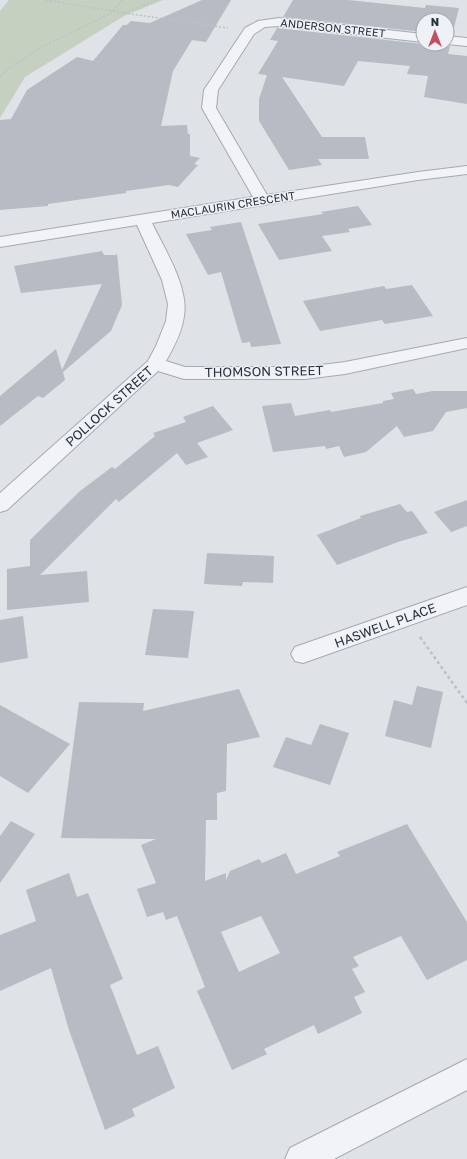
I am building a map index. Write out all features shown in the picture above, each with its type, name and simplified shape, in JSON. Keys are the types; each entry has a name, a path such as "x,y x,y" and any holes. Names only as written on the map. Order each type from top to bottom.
{"street":[{"name":"ANDERSON STREET","path":"249,31 262,24 280,22 415,37"},
{"path":"249,31 211,90 209,108 263,200"},
{"path":"455,41 467,42"},
{"name":"MACLAURIN CRESCENT","path":"0,242 418,176 467,170"},
{"name":"POLLOCK STREET","path":"0,505 155,364 170,338 177,313 175,293 143,220"},
{"name":"THOMSON STREET","path":"155,364 184,373 305,373 346,368 467,343"},
{"name":"HASWELL PLACE","path":"303,654 467,596"},
{"path":"301,1159 467,1074"}],"path":[{"path":"46,0 112,12 249,31"},
{"path":"0,77 8,69 38,49 112,12 122,0"},
{"path":"124,13 156,0"},
{"path":"406,617 467,703"}],"green space":[{"path":"9,0 163,0 124,16 25,77 0,118 0,11"}],"building":[{"path":"202,0 231,0 206,42 192,40 173,71 161,126 187,125 188,134 190,134 190,156 200,158 194,164 198,165 178,187 169,185 126,191 126,193 48,204 48,206 0,210 0,120 11,119 27,90 77,57 93,61 123,25 127,25 131,21 150,23"},
{"path":"293,0 348,0 425,8 426,5 459,8 455,23 455,12 415,12 415,31 283,17"},
{"path":"277,28 415,43 415,52 448,52 448,54 467,56 467,104 424,97 428,76 407,74 410,66 358,61 344,86 282,77 322,137 365,137 369,159 318,159 322,165 289,170 259,121 259,99 267,75 258,74 278,41 270,40"},
{"path":"358,206 372,225 348,229 350,232 322,236 332,251 279,260 258,224 323,214 321,212"},
{"path":"241,222 281,344 251,347 250,342 242,343 221,272 208,275 186,234 212,230 210,227"},
{"path":"102,251 104,255 116,255 117,253 122,305 111,331 63,372 65,380 43,398 38,396 0,426 0,396 56,349 62,370 102,284 21,293 14,266"},
{"path":"412,285 433,316 385,324 382,320 320,331 303,301 384,286 386,289"},
{"path":"413,389 416,394 433,391 467,391 467,408 446,412 433,431 404,437 397,426 366,452 344,457 339,446 326,449 325,446 273,452 262,406 291,403 295,416 330,410 331,412 383,403 383,401 394,399 391,393"},
{"path":"213,406 233,430 197,443 208,457 186,465 177,453 119,502 116,499 40,575 87,571 89,602 7,610 7,569 30,566 30,540 80,491 112,467 115,469 155,436 153,433 186,422 183,417"},
{"path":"467,500 467,526 451,532 434,512"},
{"path":"400,504 407,512 412,511 428,533 398,542 337,565 317,535 361,518 360,516"},
{"path":"207,553 274,556 273,583 243,582 242,586 204,584"},
{"path":"153,609 194,611 188,658 145,655"},
{"path":"23,616 28,658 0,663 0,620"},
{"path":"417,686 443,692 431,748 385,736 394,700 412,705"},
{"path":"239,689 260,737 227,744 226,791 217,793 217,820 206,820 205,881 226,873 226,880 230,871 259,859 262,863 286,853 296,874 340,856 337,852 407,824 467,922 467,960 427,980 401,936 353,957 359,966 352,969 365,992 354,997 362,1013 318,1034 314,1025 264,1049 267,1054 232,1070 197,991 205,987 177,916 166,920 163,912 147,917 137,889 156,883 141,845 156,839 61,838 79,702 144,703 143,711","holes":["261,916 280,953 239,972 221,932"]},
{"path":"0,705 70,744 28,793 0,776"},
{"path":"320,724 349,733 330,785 273,767 286,737 311,745"},
{"path":"11,821 35,834 0,883 0,836"},
{"path":"69,873 77,897 88,893 123,979 110,985 137,1055 158,1046 175,1088 132,1109 135,1116 105,1130 69,1030 51,968 0,991 0,935 36,921 26,890"}]}
